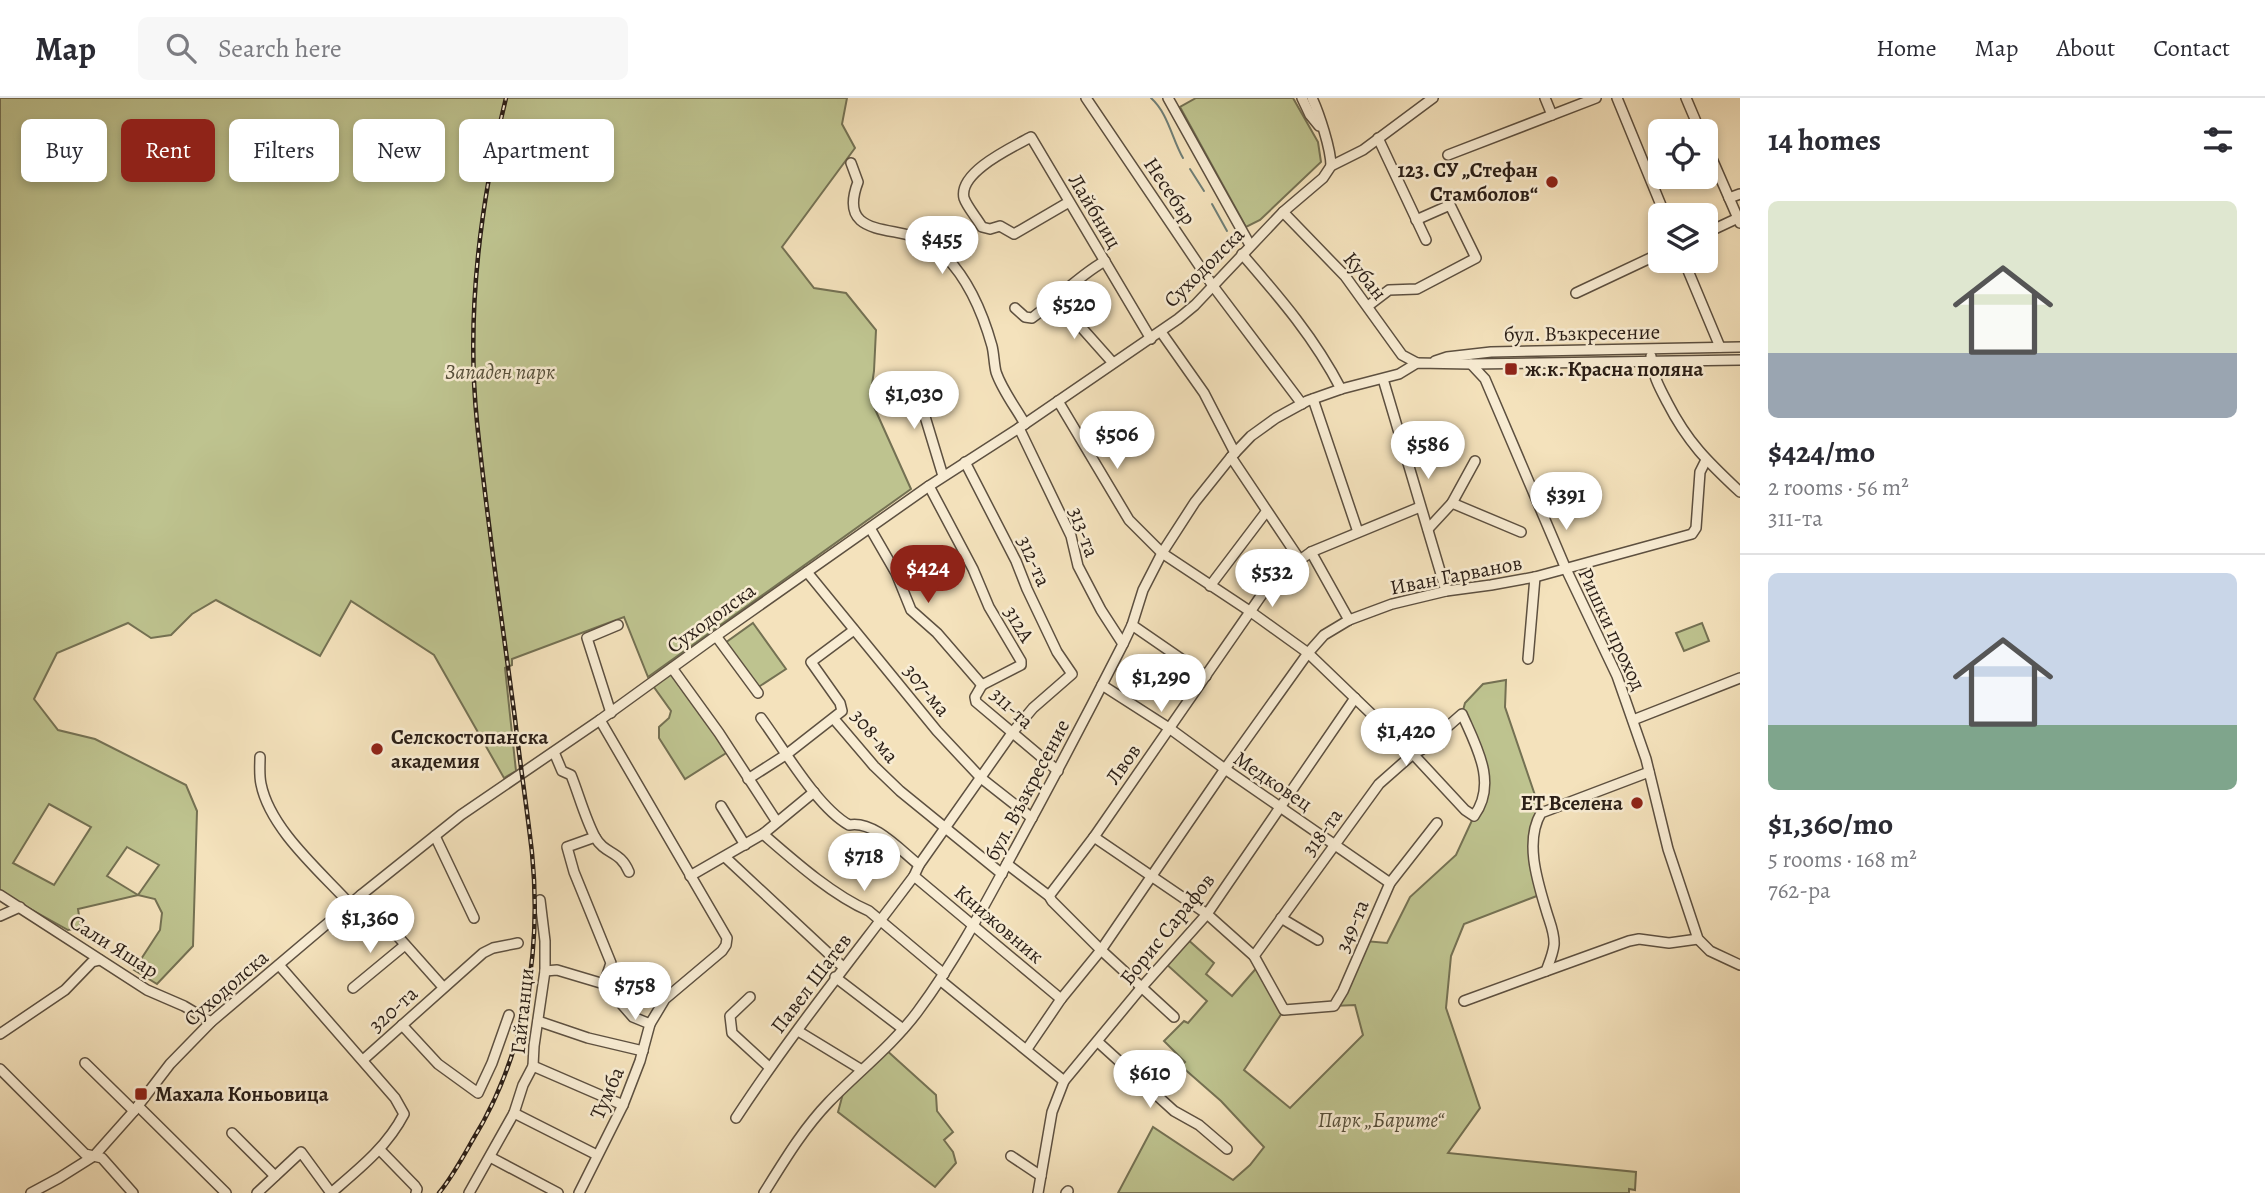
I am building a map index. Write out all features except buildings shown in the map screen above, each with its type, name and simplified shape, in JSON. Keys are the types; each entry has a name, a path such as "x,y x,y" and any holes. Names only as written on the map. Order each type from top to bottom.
{"street":[{"name":"Несебър","path":"1086,98 1213,286 1302,404"},
{"path":"1168,98 1250,245"},
{"path":"1302,98 1310,115 1322,130"},
{"path":"1312,98 1331,155 1331,166"},
{"name":"Суходолска","path":"31,1193 94,1156 170,1064 211,1022 361,895 461,815 611,713 943,476 1161,332 1195,305 1283,212 1324,177 1331,166 1363,150 1433,98"},
{"path":"1545,98 1552,115"},
{"path":"1448,155 1596,98"},
{"path":"1617,98 1660,203"},
{"path":"1686,98 1695,119"},
{"name":"Лайбниц","path":"1069,202 1014,233 1000,226 990,229 982,227 964,198 965,184 983,165 1031,137 1151,339"},
{"path":"1378,138 1426,240"},
{"name":"313-та","path":"851,163 858,182 852,198 860,220 879,230 927,242 944,255 971,292 992,345 996,373 1071,536 1078,566 1123,644"},
{"path":"1718,173 1739,220 1718,228"},
{"path":"1729,198 1740,194"},
{"path":"1368,306 1390,290 1417,289 1476,258 1450,205 1416,220"},
{"name":"Кубан","path":"1283,212 1345,276 1402,355 1421,363"},
{"path":"1242,254 1294,313 1327,362 1341,389"},
{"path":"1576,293 1648,259"},
{"path":"1015,308 1025,317 1032,318 1057,300 1091,269 1105,261"},
{"path":"1689,273 1720,347"},
{"path":"1057,300 1114,363"},
{"path":"1161,332 1204,393 1233,455 1266,512 1300,559"},
{"name":"бул. Възкресение","path":"764,1193 808,1126 903,1029 942,977 1058,771 1123,644 1143,590 1162,552 1195,502 1233,455 1259,430 1313,399 1447,357 1490,352 1740,346"},
{"path":"1651,349 1655,379 1682,430 1706,460 1740,492"},
{"name":"бул. Възкресение","path":"1421,363 1740,360"},
{"name":"Ришки проход","path":"1471,364 1485,379 1566,569 1617,676 1633,720 1668,849 1698,939"},
{"path":"913,377 943,476"},
{"path":"1383,379 1446,591"},
{"path":"1313,399 1358,532"},
{"path":"1058,401 1129,520 1162,552 1308,653 1413,754"},
{"name":"Иван Гарванов","path":"1027,1049 1061,999 1101,950 1224,769 1324,635 1349,620 1392,604 1446,591 1535,577 1694,533 1700,472 1706,460"},
{"path":"1428,529 1452,503 1475,461"},
{"name":"312-та","path":"965,462 1016,561 1057,652 1072,674"},
{"name":"312А","path":"929,486 973,569 989,607 1021,661 1021,666 982,685"},
{"path":"1452,503 1521,532"},
{"name":"Лвов","path":"1049,896 1094,837 1272,580 1311,552 1420,508"},
{"path":"1210,586 1266,512"},
{"name":"311-та","path":"870,528 896,573 911,610 937,633 982,685 975,697 976,702 1058,771"},
{"path":"1311,552 1349,620"},
{"name":"307-ма","path":"807,572 937,732 981,778 1032,818"},
{"path":"1528,659 1535,577"},
{"path":"611,713 587,638 618,625"},
{"path":"1132,625 1206,676"},
{"name":"308-ма","path":"854,631 811,662 840,703 842,711 834,719 874,766 945,830 1002,874"},
{"path":"716,636 758,693"},
{"path":"672,668 739,761 777,822"},
{"name":"Павел Шатев","path":"736,1118 769,1067 835,977 914,876 1012,733 1033,708 1072,674"},
{"name":"Ришки проход","path":"1633,720 1740,678"},
{"name":"Медковец","path":"1102,685 1169,728 1390,883"},
{"name":"Борис Сарафов","path":"1038,1193 1052,1112 1064,1081 1207,914 1355,698"},
{"name":"318-та","path":"1254,956 1379,784 1413,754 1421,750 1462,714 1484,764 1483,804 1474,816 1465,810 1413,754"},
{"path":"761,718 814,792 839,820 876,831 919,865"},
{"path":"748,779 834,719"},
{"path":"600,720 690,876 763,834 814,792"},
{"path":"554,752 562,771 571,775 595,837 608,851 624,859 629,872"},
{"path":"260,757 261,784 283,831 351,904"},
{"path":"1546,971 1554,944 1536,873 1533,835 1535,822 1541,813 1649,772"},
{"path":"721,806 745,845"},
{"name":"349-та","path":"1254,956 1284,1010 1334,1006 1390,883 1437,823"},
{"path":"763,834 794,861 881,920 942,977 1064,1081"},
{"path":"435,836 474,918"},
{"path":"595,837 567,847 574,872 611,963 604,984"},
{"path":"1094,837 1207,914 1254,956"},
{"path":"725,857 843,967"},
{"path":"1007,864 1049,896 1101,950 1174,1017"},
{"name":"Тумба","path":"579,1193 623,1105 650,1024 665,999 726,945 724,931 690,876"},
{"name":"Книжовник","path":"914,876 1061,999"},
{"name":"Сали Яшар","path":"0,895 147,990 184,1006 211,1022"},
{"path":"361,895 443,987"},
{"name":"Гайтанци","path":"469,1193 514,1113 523,1085 533,1066 545,971 545,941 540,900"},
{"path":"0,916 20,907"},
{"path":"1281,918 1318,940"},
{"path":"1464,1001 1639,939 1669,943 1698,939 1710,951 1740,965"},
{"name":"320-та","path":"363,1060 483,953 518,943"},
{"path":"354,988 405,945"},
{"path":"0,1034 65,989 92,962 100,960"},
{"path":"261,1192 302,1152 331,1193 380,1150 404,1114 401,1105 279,965"},
{"path":"545,971 557,970 604,984 633,1017 650,1024"},
{"path":"835,977 903,1029"},
{"path":"751,997 730,1016 732,1033 769,1067"},
{"path":"402,1025 438,1064 478,1093 509,1015"},
{"path":"538,1021 588,1038 643,1051"},
{"path":"798,1031 862,1070"},
{"path":"1098,1042 1174,1111 1199,1125 1227,1149"},
{"path":"85,1063 226,1193"},
{"path":"533,1066 623,1105"},
{"path":"0,1069 85,1154 102,1158 133,1193"},
{"path":"514,1113 597,1155"},
{"path":"232,1133 275,1176"},
{"path":"380,1150 415,1186 416,1193"},
{"path":"1011,1156 1041,1176"},
{"path":"490,1157 558,1193"}],"green space":[{"name":"Западен парк","path":"0,98 847,98 842,124 855,148 782,247 814,288 846,293 876,330 870,398 911,489 648,677 624,617 512,659 512,665 505,668 516,771 504,778 434,655 351,601 320,656 216,600 192,614 171,635 151,638 128,623 57,653 34,699 58,730 95,739 186,785 197,811 193,946 157,984 134,970 160,930 162,913 155,899 138,895 78,909 81,928 68,930 0,892","holes":["49,804 91,827 54,885 13,863","127,847 159,865 138,895 107,876"]},
{"path":"1196,98 1293,98 1318,142 1321,162 1260,220 1246,227 1180,107"},
{"path":"753,623 786,669 757,688 725,643"},
{"path":"1702,623 1709,641 1684,651 1676,633"},
{"path":"672,668 731,750 685,779 659,738 659,727 669,718 671,711 651,683"},
{"name":"Парк „Барите“","path":"1506,680 1505,707 1541,813 1533,834 1542,894 1464,924 1451,956 1446,1008 1480,1108 1448,1153 1636,1172 1635,1190 1629,1189 1629,1193 1118,1193 1153,1127 1233,1180 1250,1165 1264,1147 1221,1101 1181,1066 1185,1062 1164,1041 1184,1021 1188,1023 1207,1001 1164,962 1186,938 1214,963 1206,974 1232,996 1259,965 1284,1010 1244,1070 1290,1108 1363,1035 1355,1005 1334,1006 1365,941 1387,943 1410,897 1456,855 1474,816 1483,804 1484,764 1462,714 1465,703 1483,684"},
{"path":"884,1048 936,1095 937,1111 953,1132 944,1140 953,1152 956,1163 935,1187 838,1112 845,1086"}],"waterway":[{"path":"1151,98 1166,119 1183,158"},
{"path":"1190,169 1204,191"},
{"path":"1212,204 1227,231"}],"railway":[{"path":"439,1193 457,1168 490,1108 505,1074 526,1002 534,928 532,853 485,496 474,381 474,300 482,219 506,98"}],"place":[{"name":"123. СУ „Стефан Стамболов“","path":"1552,182"},
{"name":"ж.к. Красна поляна","path":"1511,369"},
{"name":"Селскостопанска академия","path":"377,749"},
{"name":"ЕТ Вселена","path":"1637,803"},
{"name":"Махала Коньовица","path":"141,1094"}]}
